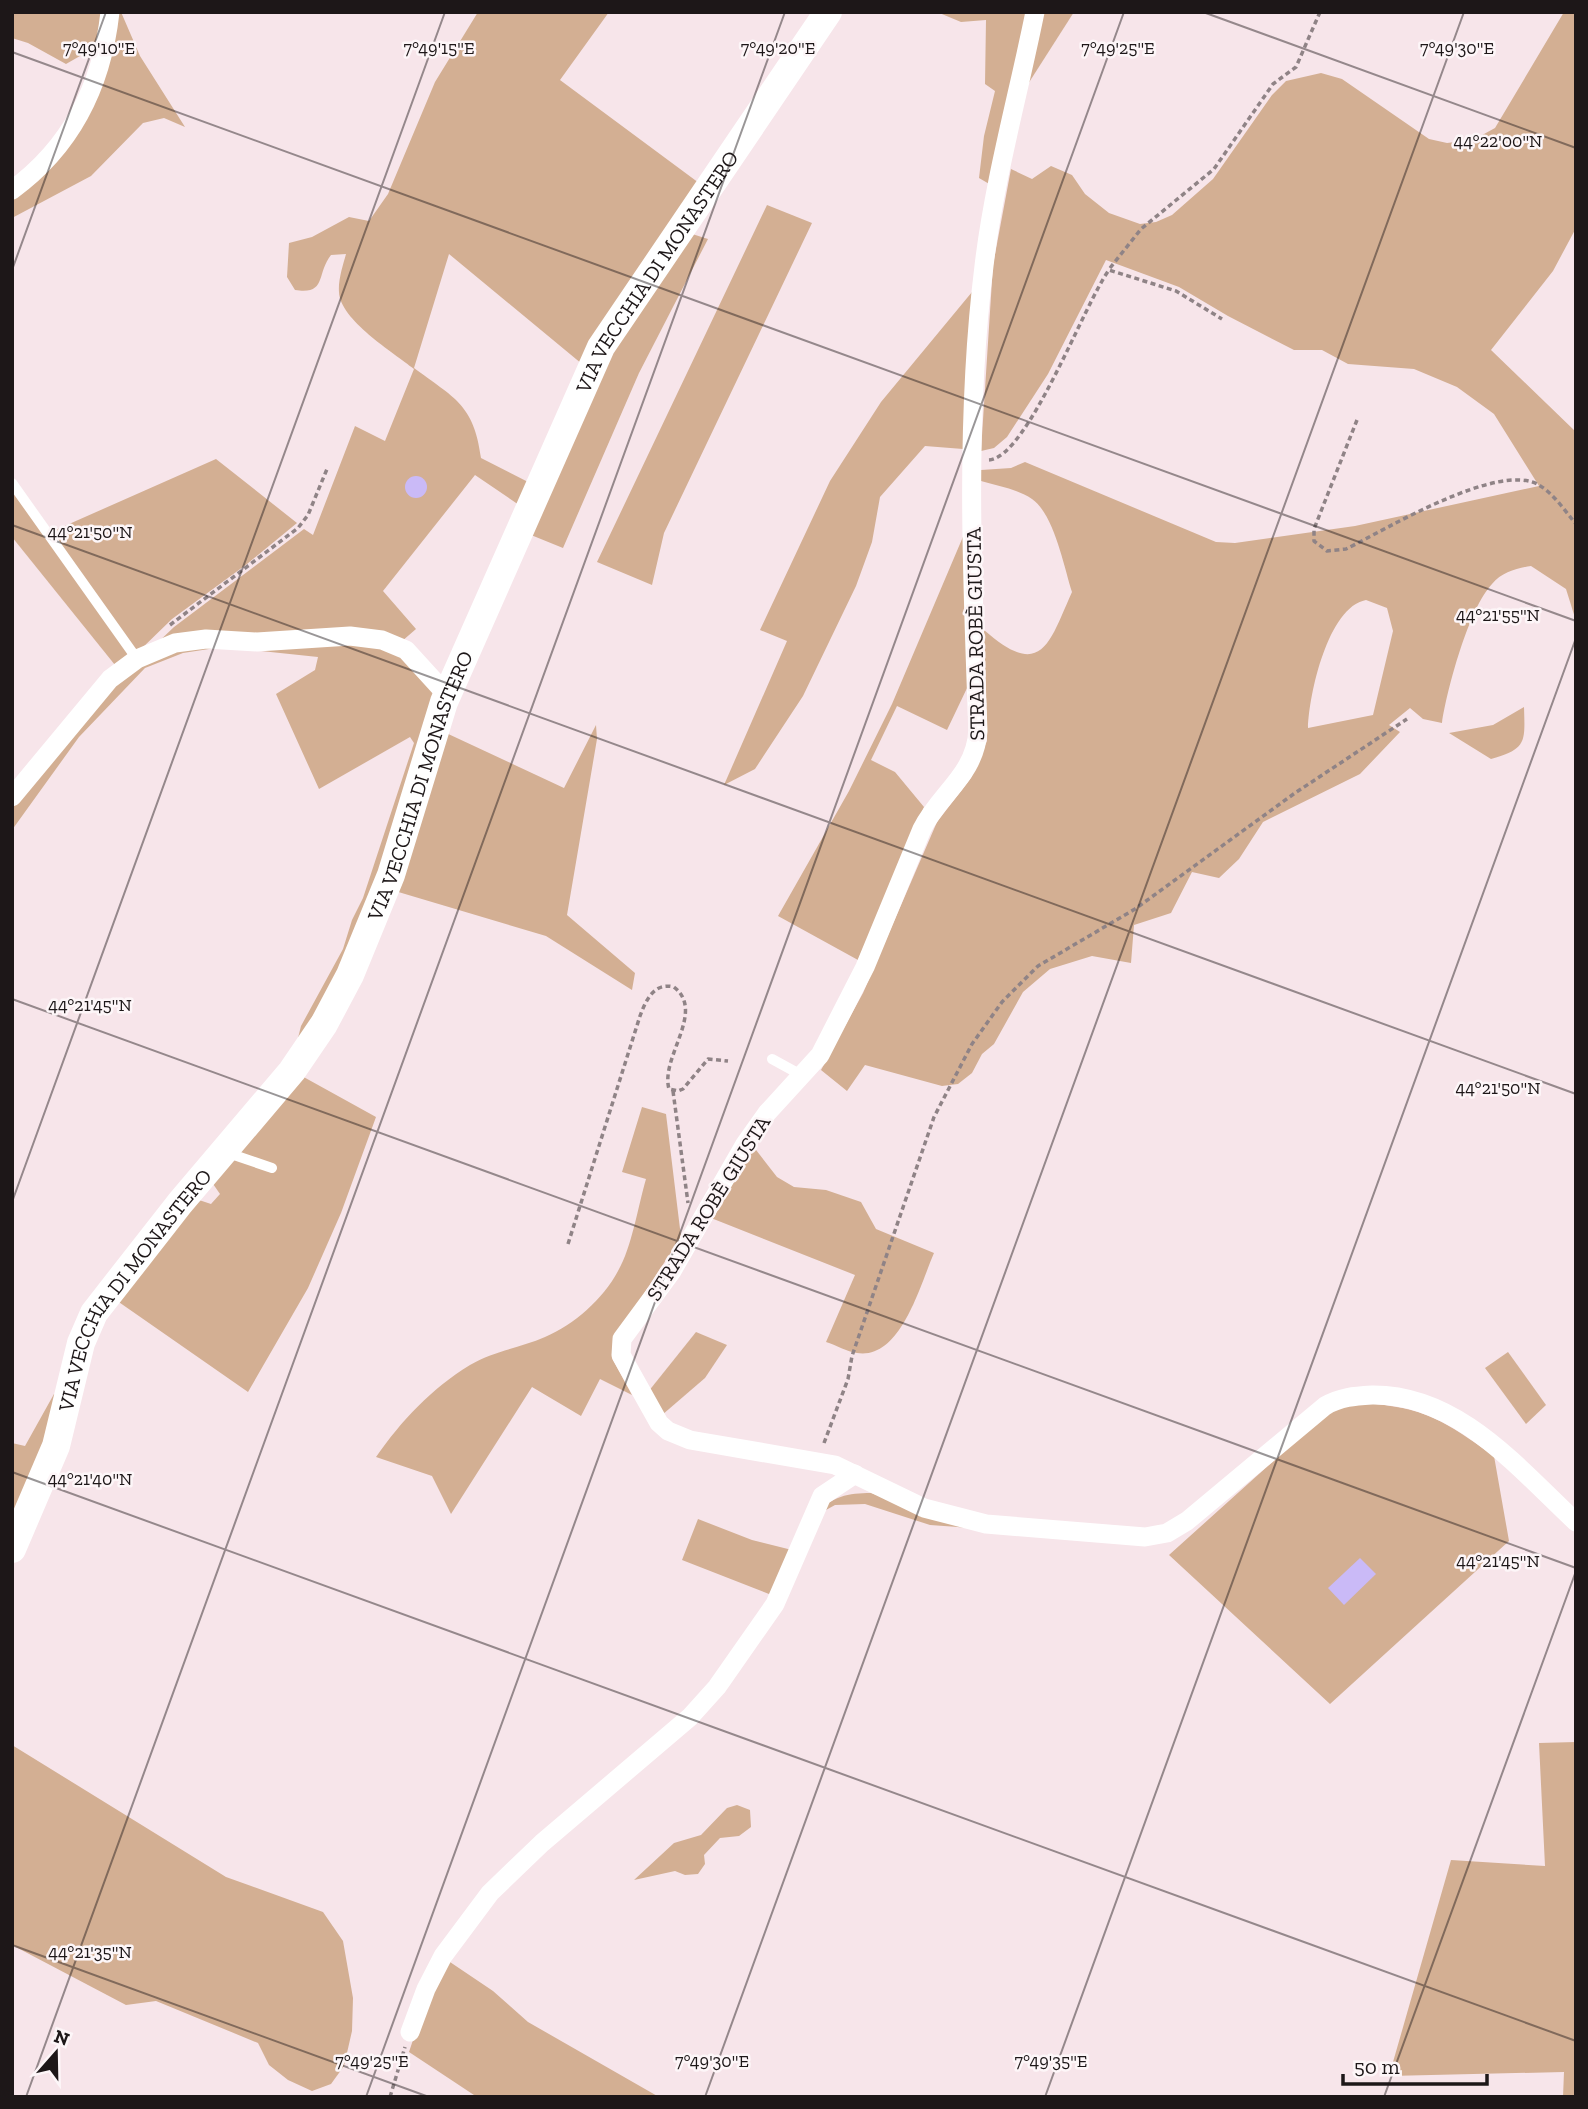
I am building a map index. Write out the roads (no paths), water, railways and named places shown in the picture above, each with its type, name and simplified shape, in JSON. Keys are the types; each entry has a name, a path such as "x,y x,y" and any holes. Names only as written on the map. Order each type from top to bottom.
{"street":[{"path":"12,190 54,153 77,121 97,75 110,12"},
{"name":"VIA VECCHIA DI MONASTERO","path":"12,1549 56,1446 81,1343 94,1313 309,1049 350,975 391,875 447,695 605,339 828,12"},
{"name":"STRADA ROBÈ GIUSTA","path":"1035,12 984,266 973,462 978,731 976,752 962,778 928,816 859,979 820,1055 759,1124 672,1271 620,1343 621,1355 659,1423 674,1434 700,1442 813,1460 855,1474 924,1508 973,1521 1110,1536 1158,1535 1187,1521 1330,1404 1358,1395 1377,1395 1425,1405 1472,1429 1576,1522"},
{"path":"12,797 105,683 137,659 191,640 257,642 363,637 401,646 447,695"},
{"path":"410,2032 426,1989 443,1956 490,1893 534,1850 690,1717 718,1687 771,1612 822,1496 855,1474"}],"lane":[{"path":"12,483 137,659"},
{"path":"772,1059 803,1076"},
{"path":"224,1152 272,1168"}]}
